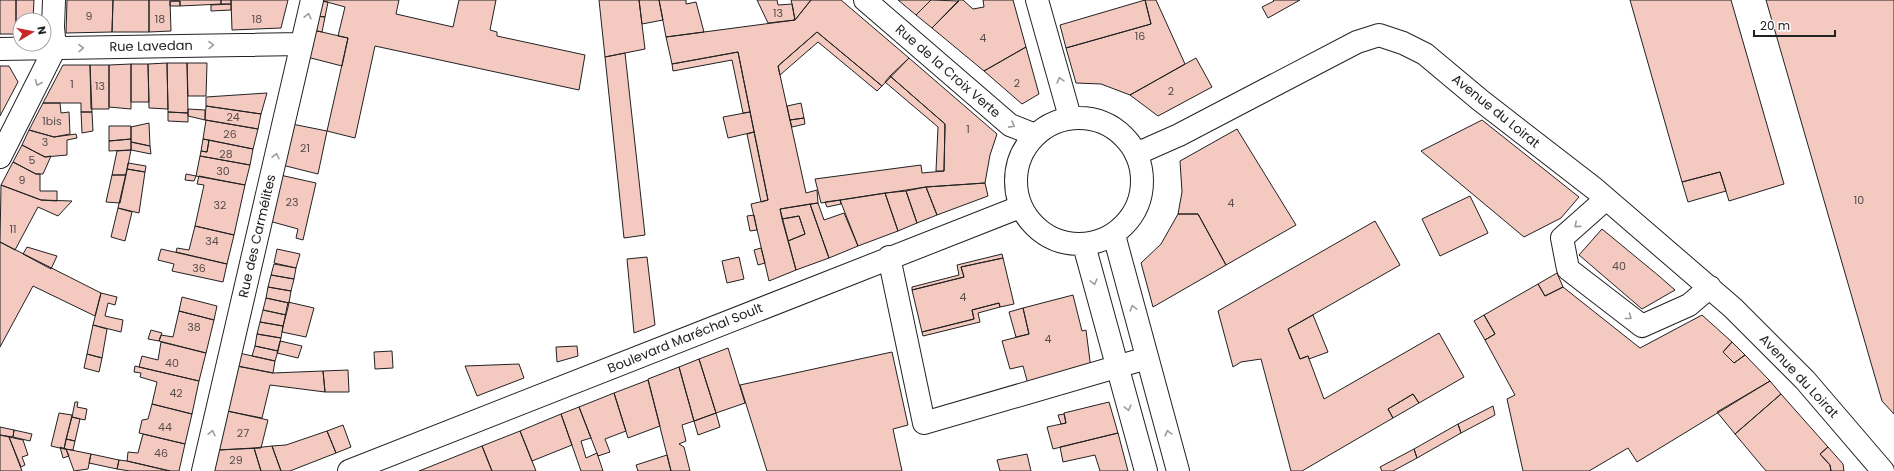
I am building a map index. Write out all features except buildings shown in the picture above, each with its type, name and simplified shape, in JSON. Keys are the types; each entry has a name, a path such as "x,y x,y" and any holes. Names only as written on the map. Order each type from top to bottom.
{"street":[{"path":"0,157 55,48 53,27 54,0"},
{"name":"Rue des Carmélites","path":"203,471 312,0"},
{"name":"Rue de la Croix Verte","path":"865,0 1010,125 1035,135"},
{"path":"1037,0 1070,117"},
{"name":"Avenue du Loirat","path":"1136,154 1179,135 1357,42 1379,35 1404,42 1425,54 1480,100 1606,199 1710,287 1805,380 1883,471"},
{"name":"Rue Lavedan","path":"0,49 302,44"},
{"path":"1070,117 1091,118 1109,125 1125,137 1136,154 1142,172 1142,190 1136,209 1126,224 1114,235 1097,242 1084,245 1063,243 1046,235 1031,223 1020,207 1016,188 1016,168 1023,150 1035,135 1051,123 1070,117"},
{"path":"1606,199 1562,238 1568,269 1642,326 1690,305 1710,287"},
{"name":"Boulevard Maréchal Soult","path":"349,471 889,257 1020,207"},
{"path":"1114,235 1178,471"},
{"path":"1084,245 1146,471"},
{"path":"889,257 924,422 1147,358"}]}
